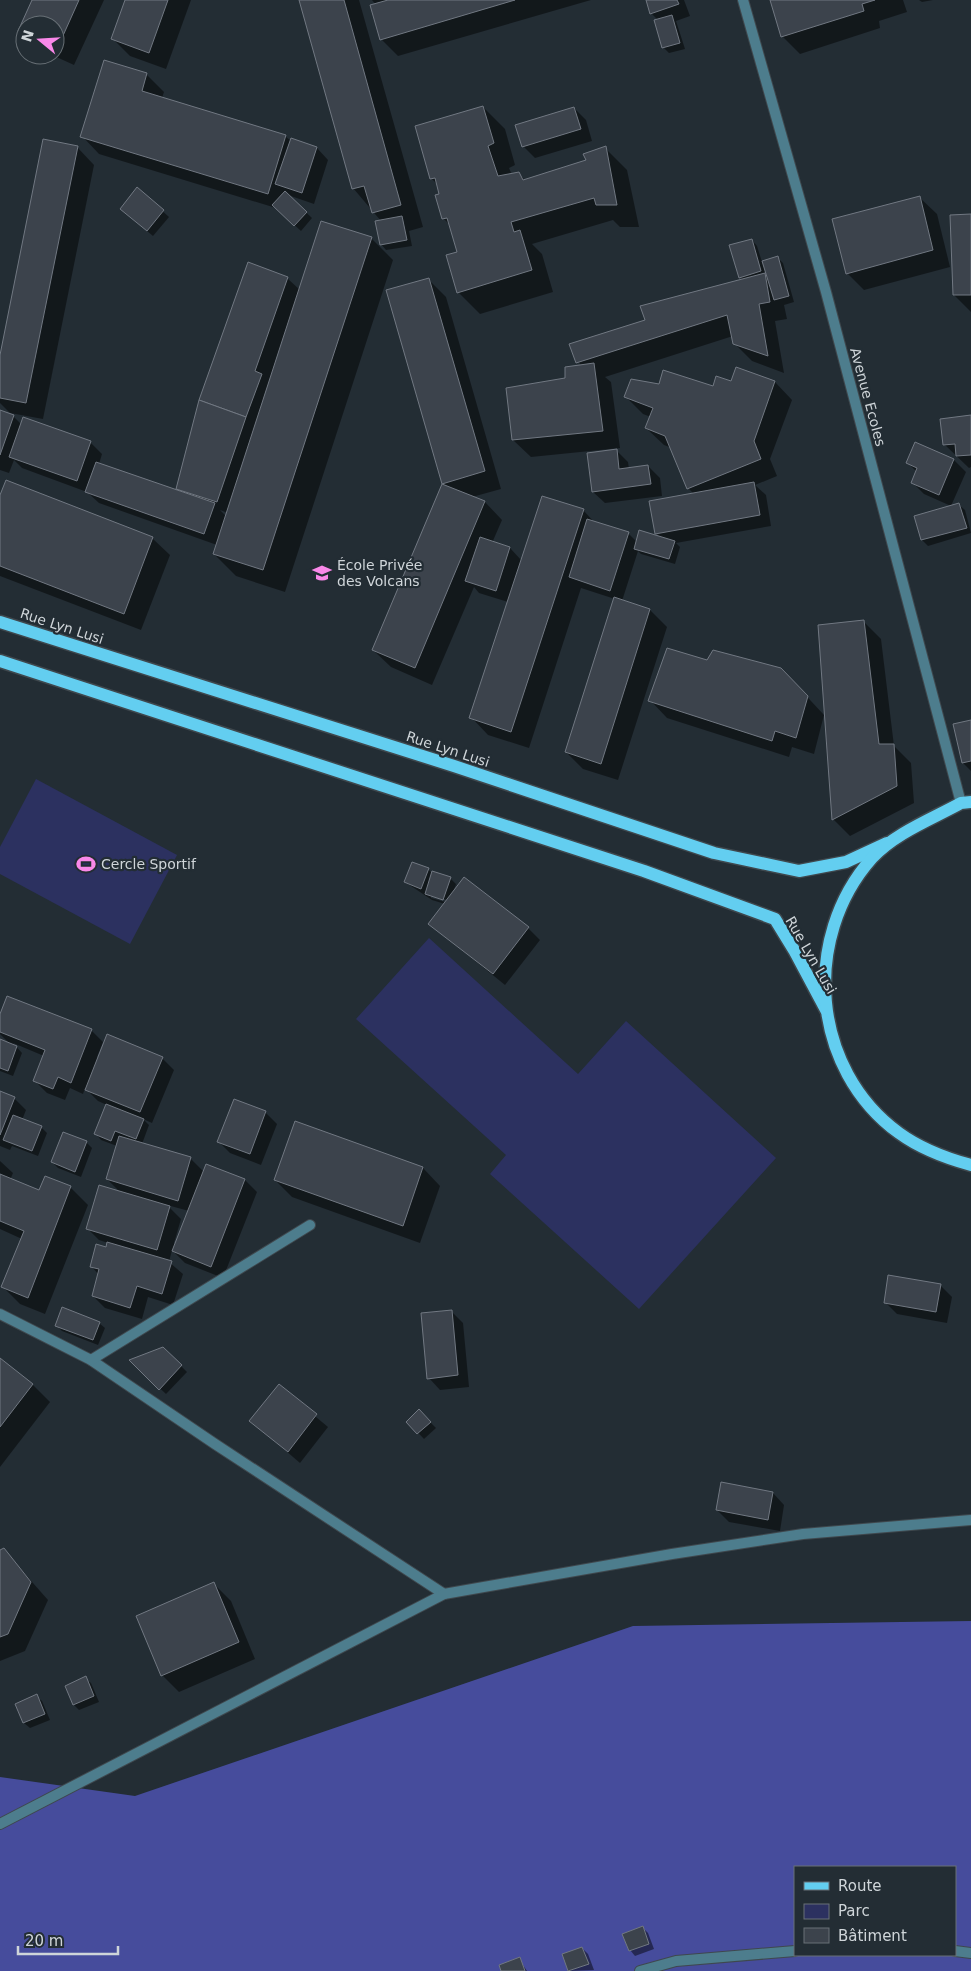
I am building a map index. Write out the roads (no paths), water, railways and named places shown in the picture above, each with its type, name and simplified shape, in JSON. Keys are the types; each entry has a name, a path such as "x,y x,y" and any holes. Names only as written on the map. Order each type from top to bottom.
{"main road":[{"name":"Rue Lyn Lusi","path":"0,622 454,766 714,853 799,871 846,862 966,802"},
{"name":"Rue Lyn Lusi","path":"0,661 644,872 775,919 826,1010"},
{"path":"887,843 859,874 839,909 832,929 824,970 826,1010 832,1039 843,1066 858,1091 876,1113 898,1132 923,1148 971,1165"}],"street":[{"name":"Avenue Ecoles","path":"743,0 966,802"},
{"path":"91,1360 310,1225"},
{"path":"0,1314 91,1360 215,1444 444,1594"},
{"path":"0,1824 444,1594 672,1554 803,1534 971,1520"},
{"path":"640,1971 676,1961 794,1951"},
{"path":"956,1951 971,1953"}],"place":[{"name":"École Privée des Volcans","path":"322,573"},
{"name":"Cercle Sportif","path":"86,864"}]}
